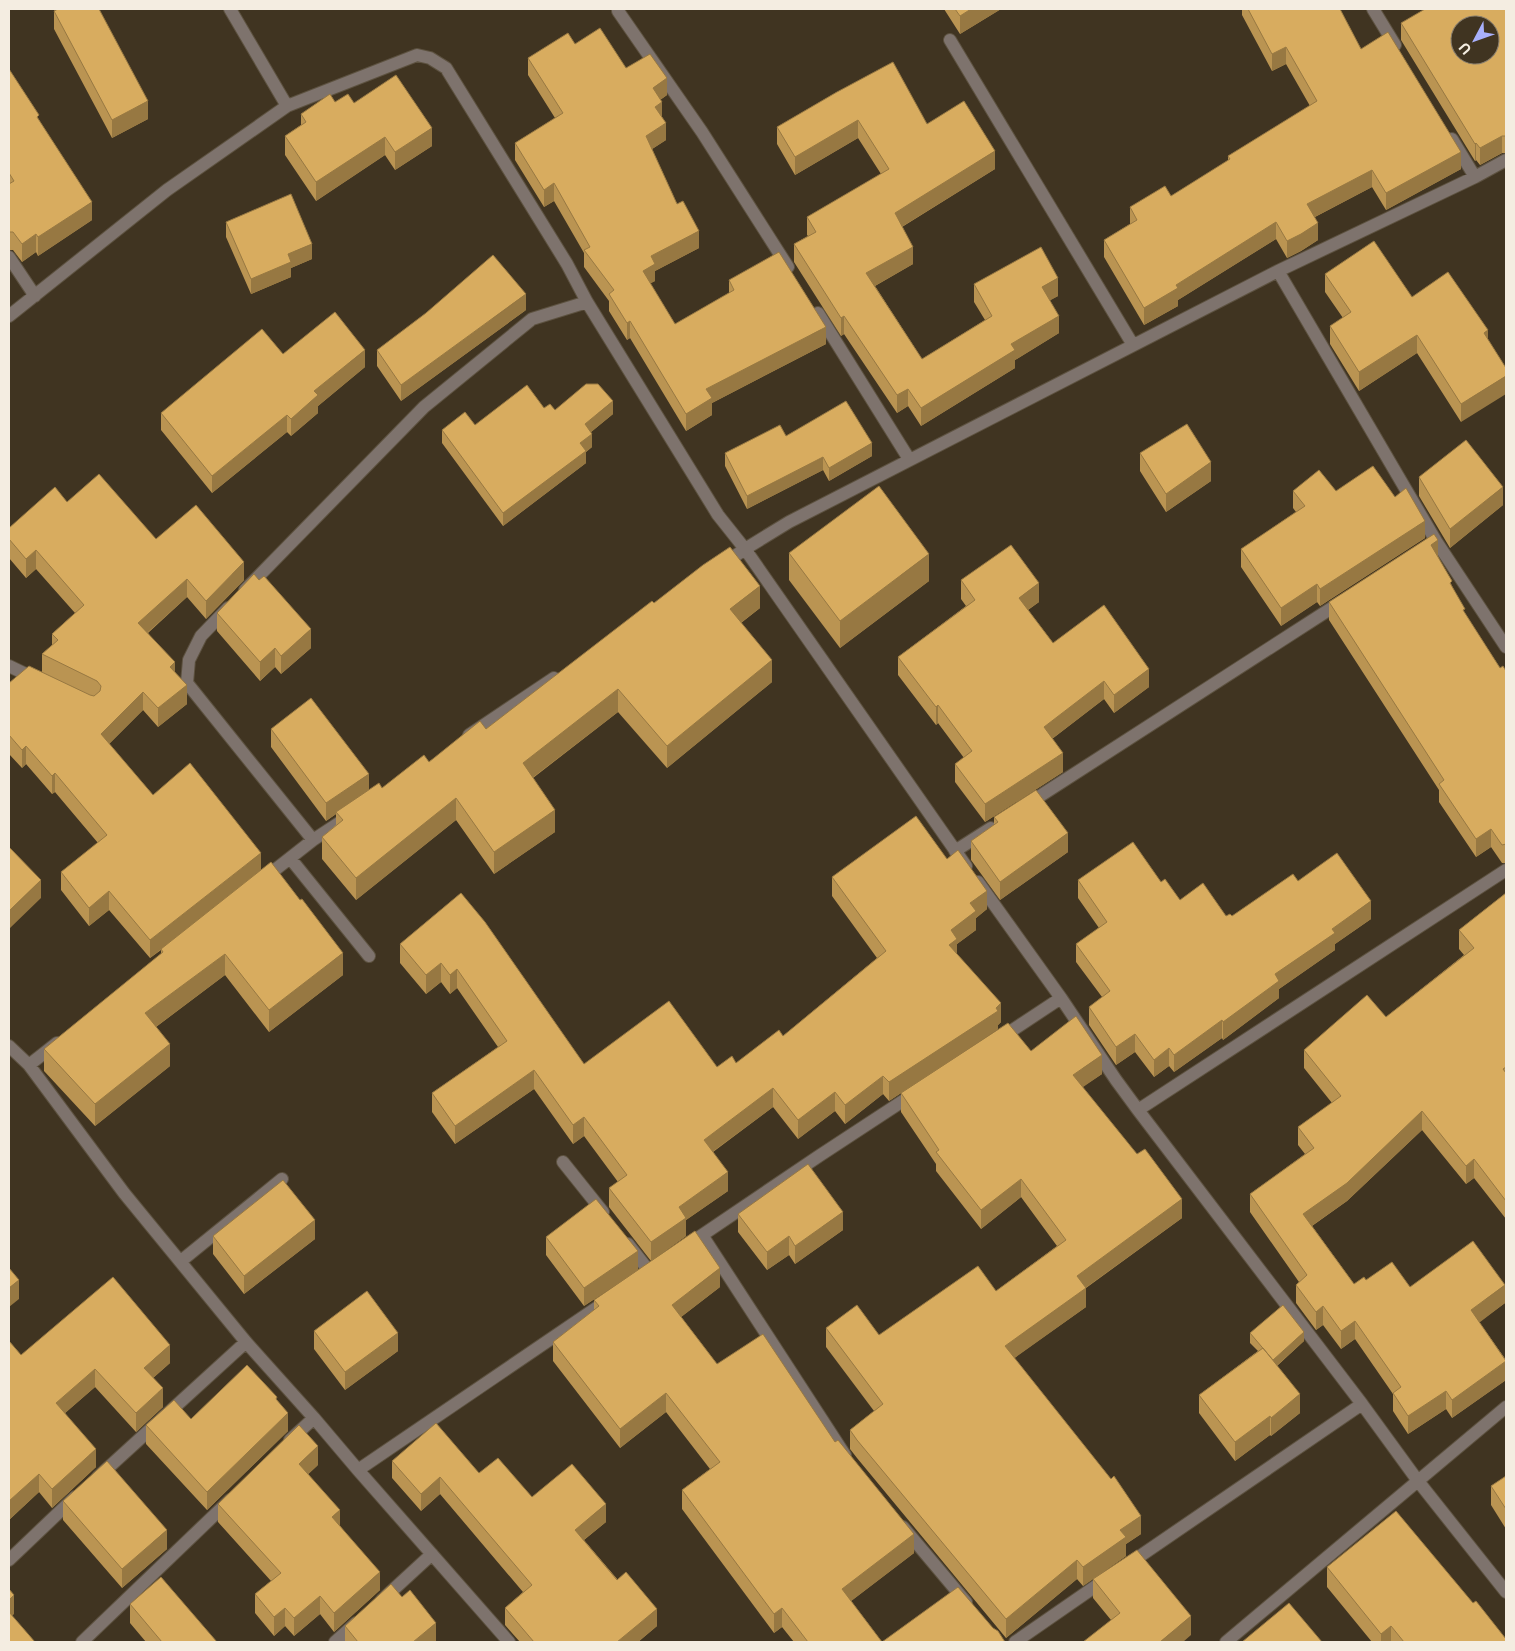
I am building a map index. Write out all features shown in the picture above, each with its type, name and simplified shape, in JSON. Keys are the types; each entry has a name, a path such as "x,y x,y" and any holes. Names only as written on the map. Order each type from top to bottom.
{"street":[{"path":"230,9 287,106"},
{"path":"1373,9 1401,56"},
{"path":"618,11 702,132 792,273"},
{"path":"950,40 1133,345"},
{"path":"9,316 167,190 287,106 417,55 430,58 446,68 718,515 745,549 955,851 1062,998 1116,1080 1362,1404 1418,1481 1506,1592"},
{"path":"1446,129 1475,177"},
{"path":"712,571 788,522 1133,345 1506,160"},
{"path":"9,257 35,296"},
{"path":"1278,272 1432,543 1506,647"},
{"path":"313,840 187,683 189,660 201,636 424,407 532,319 587,302"},
{"path":"813,306 910,459"},
{"path":"955,851 1353,594"},
{"path":"9,666 51,686"},
{"path":"460,741 566,670"},
{"path":"252,889 313,840 362,807"},
{"path":"290,858 369,956"},
{"path":"1138,1110 1504,876"},
{"path":"986,1047 1062,998"},
{"path":"29,1065 68,1034"},
{"path":"9,1046 29,1065 124,1193 246,1342 508,1642"},
{"path":"680,1251 819,1156 928,1085"},
{"path":"563,1162 649,1271"},
{"path":"181,1261 282,1179"},
{"path":"702,1235 850,1463"},
{"path":"358,1470 617,1293"},
{"path":"9,1560 246,1342"},
{"path":"1014,1642 1362,1404"},
{"path":"1226,1642 1506,1407"},
{"path":"278,1452 314,1418"},
{"path":"82,1642 235,1494"},
{"path":"894,1516 975,1612"},
{"path":"335,1642 432,1554"}],"building":[{"path":"58,9 99,9 148,101 112,120 54,11"},
{"path":"955,9 971,9 960,16"},
{"path":"1248,9 1340,9 1361,49 1388,32 1461,152 1386,193 1372,170 1307,204 1318,223 1301,234 1287,241 1276,222 1176,285 1178,288 1144,308 1104,240 1137,220 1130,207 1165,186 1171,196 1230,159 1228,156 1317,101 1286,47 1272,54"},
{"path":"1425,9 1506,9 1506,136 1502,136 1480,148 1475,144 1401,23"},
{"path":"600,28 626,68 650,54 667,78 653,88 662,102 655,107 666,123 646,136 677,204 683,201 699,231 651,256 655,264 643,271 675,324 734,290 729,280 779,252 826,327 706,389 712,398 686,414 630,321 627,323 609,294 614,290 584,250 590,247 554,183 544,190 515,143 563,113 528,58 568,33 575,44"},
{"path":"893,62 927,124 964,101 995,151 895,213 913,247 866,273 922,359 992,316 974,284 1041,247 1058,278 1042,287 1059,316 1011,344 1015,350 921,408 908,389 897,395 844,316 841,318 794,244 816,232 807,217 889,169 858,120 795,157 777,127"},
{"path":"9,69 39,115 37,117 92,202 38,237 36,234 22,244 13,232 9,232 9,184 14,181 9,173"},
{"path":"396,75 432,128 395,152 385,137 316,182 285,136 306,122 301,114 330,94 335,102 348,94 354,103"},
{"path":"291,194 312,244 288,254 291,262 251,279 226,222"},
{"path":"1374,241 1412,297 1448,272 1488,330 1484,333 1506,368 1506,376 1461,404 1417,335 1359,372 1330,326 1351,312 1325,274"},
{"path":"493,255 526,294 401,385 377,350 426,313"},
{"path":"335,312 365,350 314,391 318,395 291,419 287,415 212,476 161,413 262,329 283,354"},
{"path":"586,384 598,384 613,401 585,424 592,434 580,443 586,451 503,513 442,430 465,412 475,425 527,385 544,408 550,404 555,410"},
{"path":"846,401 872,443 829,468 823,457 747,496 725,453 780,425 786,436"},
{"path":"1187,424 1211,462 1166,494 1140,453"},
{"path":"1466,440 1503,487 1450,529 1419,477"},
{"path":"1373,466 1395,497 1406,488 1425,521 1320,589 1317,584 1281,608 1241,549 1305,506 1293,491 1319,470 1336,491"},
{"path":"99,474 156,539 196,505 244,562 206,601 187,579 138,623 175,662 170,667 187,685 158,708 143,692 101,734 153,795 190,763 261,853 150,940 109,891 89,908 61,872 107,835 55,773 52,776 26,746 22,750 9,735 9,683 29,666 90,695 94,696 100,691 101,686 97,681 42,654 58,640 52,634 84,605 36,550 26,559 9,539 9,528 55,487 67,502"},
{"path":"879,486 929,554 840,621 789,553"},
{"path":"1434,534 1438,540 1431,545 1452,581 1450,583 1465,609 1463,610 1500,668 1503,666 1506,671 1506,844 1502,845 1491,829 1476,839 1439,784 1444,780 1329,602"},
{"path":"1011,545 1039,583 1019,598 1053,643 1104,605 1149,669 1114,695 1104,681 1044,727 1063,753 985,804 955,764 972,751 938,705 936,707 898,657 975,600 961,580"},
{"path":"730,547 760,586 730,609 772,660 667,746 618,689 523,763 555,810 494,852 456,798 356,878 322,837 343,820 336,812 379,783 382,788 424,755 429,762 480,721 486,729 652,601 654,603 703,565"},
{"path":"254,574 259,580 264,576 311,629 281,656 275,648 260,662 217,613"},
{"path":"311,698 369,774 326,803 271,729"},
{"path":"1036,790 1068,833 1000,882 971,841 998,822 994,817"},
{"path":"916,816 947,859 958,850 987,891 970,903 976,911 951,930 957,939 949,945 1001,1003 996,1008 998,1011 889,1082 883,1076 845,1105 835,1092 798,1120 773,1088 704,1140 728,1172 679,1207 686,1218 651,1242 609,1188 627,1175 584,1117 573,1125 534,1070 455,1126 432,1093 507,1041 457,969 450,975 441,963 426,975 400,944 461,893 485,922 584,1064 669,1001 717,1067 732,1056 736,1063 779,1030 783,1036 886,951 832,877"},
{"path":"1133,842 1161,882 1165,879 1180,900 1203,883 1226,916 1230,914 1232,916 1293,874 1298,881 1337,853 1371,901 1332,929 1335,933 1275,974 1279,981 1174,1055 1169,1048 1154,1060 1135,1034 1116,1047 1089,1007 1110,991 1076,944 1107,922 1078,880"},
{"path":"9,847 41,880 9,911"},
{"path":"271,862 343,953 269,1010 225,954 145,1013 170,1044 95,1104 44,1049 163,952 161,949"},
{"path":"1506,893 1506,1067 1503,1069 1506,1073 1506,1201 1474,1159 1466,1166 1422,1111 1347,1183 1303,1214 1354,1284 1364,1277 1366,1280 1392,1262 1410,1287 1473,1241 1505,1285 1471,1310 1506,1361 1452,1400 1446,1391 1408,1416 1393,1393 1401,1387 1355,1321 1341,1331 1323,1306 1316,1312 1296,1285 1307,1275 1250,1194 1314,1148 1298,1127 1341,1096 1304,1050 1367,995 1386,1017 1474,948 1459,930"},
{"path":"1076,1016 1102,1055 1073,1075 1137,1154 1145,1149 1182,1199 1077,1276 1086,1288 1005,1346 1111,1479 1114,1476 1141,1516 1120,1530 1126,1537 1083,1567 1077,1560 1006,1619 850,1430 883,1404 826,1328 857,1305 879,1335 978,1266 996,1291 1066,1240 1021,1179 981,1210 936,1152 939,1150 901,1093 1008,1023 1031,1051"},
{"path":"808,1164 843,1212 795,1246 789,1236 767,1252 738,1214"},
{"path":"283,1180 315,1220 244,1276 213,1236"},
{"path":"596,1199 638,1251 584,1288 546,1237"},
{"path":"695,1231 720,1268 672,1305 717,1364 763,1334 835,1442 838,1440 914,1534 842,1589 882,1642 808,1642 782,1608 774,1614 682,1490 720,1462 666,1393 620,1429 553,1342 599,1306 594,1300"},
{"path":"9,1268 19,1280 9,1288"},
{"path":"113,1277 170,1345 144,1368 163,1388 136,1413 95,1369 56,1403 96,1449 52,1489 39,1474 9,1501 9,1341 21,1355"},
{"path":"367,1291 398,1333 345,1372 314,1331"},
{"path":"1283,1305 1304,1332 1273,1360 1250,1333"},
{"path":"1263,1348 1300,1394 1271,1418 1270,1416 1235,1442 1199,1395"},
{"path":"247,1365 277,1397 276,1399 288,1413 207,1492 146,1425 174,1400 191,1419"},
{"path":"436,1423 479,1473 498,1458 532,1497 572,1464 606,1504 575,1530 617,1580 626,1572 657,1609 617,1642 534,1642 505,1608 532,1585 440,1477 421,1494 392,1461"},
{"path":"299,1425 318,1446 299,1464 340,1510 332,1517 380,1572 334,1613 320,1596 294,1618 285,1608 274,1617 255,1594 281,1573 218,1504"},
{"path":"107,1461 167,1530 122,1569 63,1501"},
{"path":"1506,1476 1506,1509 1491,1486"},
{"path":"1396,1511 1473,1603 1476,1601 1506,1639 1506,1642 1404,1642 1391,1626 1381,1634 1327,1567"},
{"path":"1137,1550 1191,1616 1160,1642 1083,1642 1120,1613 1093,1579"},
{"path":"161,1577 217,1642 162,1642 130,1604"},
{"path":"391,1584 402,1597 410,1590 436,1623 413,1642 358,1642 345,1626"},
{"path":"958,1587 993,1628 998,1631 1005,1642 882,1642"},
{"path":"9,1589 14,1595 9,1600"},
{"path":"1289,1603 1322,1642 1242,1642"},
{"path":"9,1612 35,1642 9,1642"}]}
